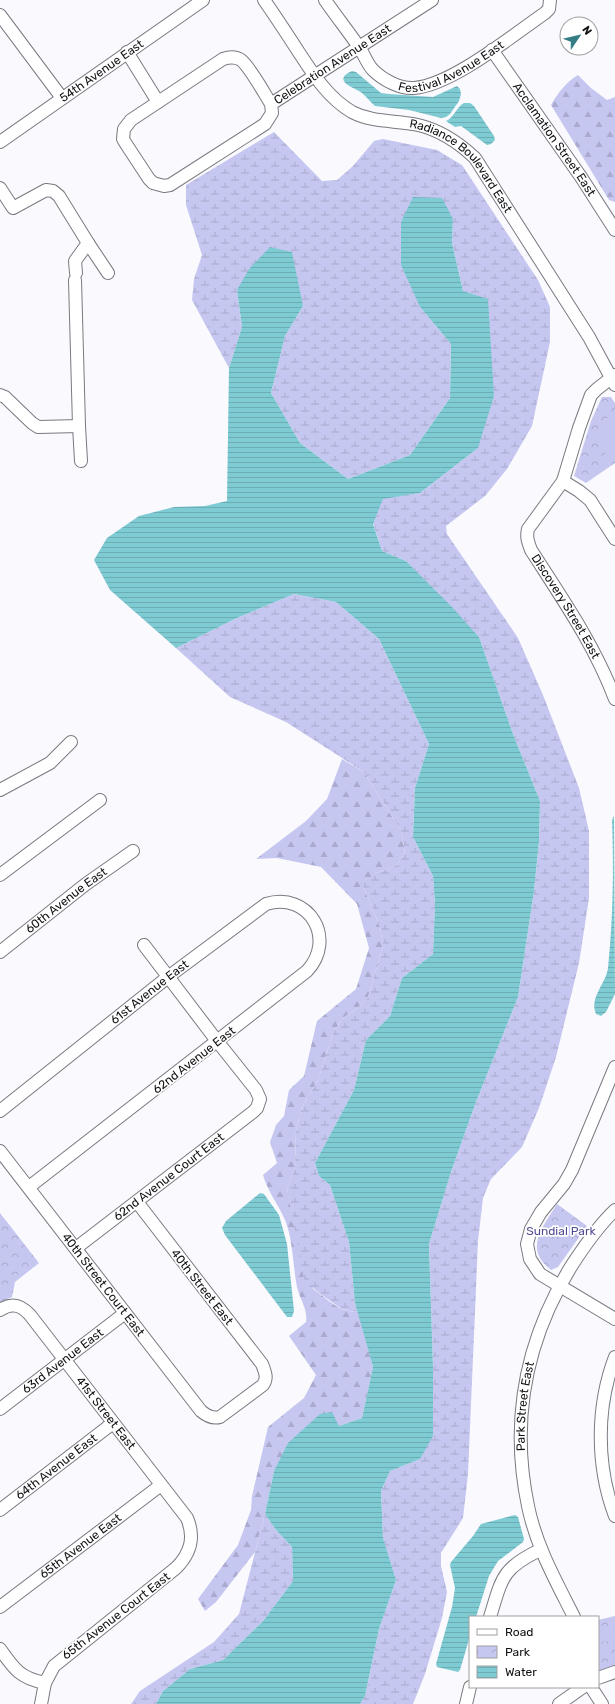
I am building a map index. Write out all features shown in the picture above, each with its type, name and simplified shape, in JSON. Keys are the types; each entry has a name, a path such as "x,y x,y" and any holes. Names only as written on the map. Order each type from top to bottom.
{"street":[{"name":"54th Avenue East","path":"0,142 128,52 189,4 203,0"},
{"name":"Radiance Boulevard East","path":"264,0 327,92 353,112 372,119 417,125 435,130 463,146 475,158 589,337 613,379"},
{"name":"Festival Avenue East","path":"325,0 359,47 372,69 381,76 401,86 414,88 439,82 492,50 545,13 550,4"},
{"name":"Celebration Avenue East","path":"158,102 127,122 124,129 123,138 149,179 153,183 164,186 176,182 265,124 272,113 271,104 432,0"},
{"path":"0,15 62,98"},
{"name":"Acclamation Street East","path":"492,50 581,177 615,230"},
{"path":"128,52 158,102 223,60 233,57 241,60 271,104"},
{"path":"0,188 8,211 46,190 53,191 59,196 108,273"},
{"path":"81,461 75,261 88,243"},
{"path":"613,379 597,388 591,395 563,481 580,491 590,500 615,539"},
{"path":"0,395 5,397 38,427 79,426"},
{"name":"Discovery Street East","path":"563,481 528,529 528,542 588,640 604,672 615,699"},
{"path":"0,790 50,763 71,742"},
{"path":"0,875 100,800"},
{"name":"60th Avenue East","path":"0,952 86,884 133,851"},
{"name":"61st Avenue East","path":"0,1111 168,977 266,904 274,902 288,902 301,907 309,913"},
{"name":"62nd Avenue East","path":"29,1187 307,971 314,964 321,943 317,928 309,913"},
{"path":"144,945 217,1042"},
{"name":"62nd Avenue Court East","path":"76,1248 253,1112 259,1104 260,1099 256,1090 217,1042"},
{"path":"615,1067 572,1170 564,1184 541,1212 531,1229 527,1244 527,1251 530,1259 540,1274 615,1319"},
{"name":"40th Street Court East","path":"0,1151 201,1411 208,1416"},
{"name":"40th Street East","path":"137,1202 262,1364 266,1373 265,1382 263,1385 225,1415 216,1418 208,1416"},
{"name":"Park Street East","path":"573,1616 540,1550 528,1506 521,1439 523,1390 540,1326 559,1286 585,1244 615,1210"},
{"name":"41st Street East","path":"0,1310 12,1305 17,1305 26,1311 186,1518 191,1530"},
{"name":"63rd Avenue East","path":"0,1409 125,1313"},
{"path":"615,1357 606,1384 601,1422 601,1450 605,1480 615,1516"},
{"name":"64th Avenue East","path":"0,1510 113,1423"},
{"name":"65th Avenue East","path":"0,1606 161,1485"},
{"name":"65th Avenue Court East","path":"41,1704 45,1683 54,1666 183,1562 191,1546 191,1530"},
{"path":"490,1616 500,1583 511,1567 521,1559 540,1550"},
{"path":"0,1649 19,1673 27,1678 45,1683"},
{"path":"599,1678 615,1672"},
{"path":"466,1704 470,1688"},
{"path":"559,1704 582,1688"},
{"path":"592,1688 602,1704"}],"green space":[{"path":"578,75 591,88 607,100 615,97 615,202 609,200 551,105 563,88"},
{"path":"274,132 322,181 337,180 353,166 374,141 383,139 437,150 462,165 538,280 550,307 550,342 532,426 507,469 485,496 446,526 447,534 518,638 543,695 579,788 589,831 589,898 579,963 556,1057 539,1108 522,1147 491,1179 483,1198 478,1241 468,1474 463,1518 441,1553 441,1566 447,1592 442,1618 425,1674 413,1704 360,1704 365,1696 379,1629 396,1580 383,1539 381,1491 390,1471 420,1459 433,1367 429,1244 451,1172 476,1102 518,997 534,891 539,841 540,801 513,734 479,637 406,561 382,551 373,523 383,498 420,493 478,448 463,291 452,243 453,219 420,307 451,344 450,398 410,455 348,479 300,443 271,393 285,336 303,306 237,290 242,327 229,368 192,300 194,279 202,255 186,205 186,185"},
{"path":"602,397 611,397 615,403 615,463 586,483 574,476 591,421"},
{"path":"613,415 615,416 615,451 608,456 599,444 597,433 601,423"},
{"path":"294,594 336,602 379,639 429,744 415,788 413,837 433,876 435,904 433,954 402,978 390,1016 366,1040 354,1090 315,1163 319,1176 330,1185 349,1242 355,1303 358,1311 348,1311 340,1308 304,1279 287,1188 295,1168 296,1130 302,1107 318,1080 333,1033 343,1018 359,1007 368,997 383,946 380,927 364,888 364,882 376,873 397,865 405,852 401,831 364,772 286,722 230,697 176,648 237,618"},
{"path":"342,759 364,772 401,831 405,852 397,865 376,873 364,888 380,927 383,946 368,997 359,1007 343,1018 333,1033 318,1080 302,1107 296,1130 295,1168 287,1188 293,1217 313,1289 340,1308 358,1311 373,1367 362,1418 339,1426 274,1471 255,1552 216,1602 205,1611 198,1599 238,1545 251,1510 252,1496 268,1427 304,1398 316,1375 289,1336 306,1322 306,1313 298,1292 288,1228 263,1175 277,1163 270,1142 276,1125 284,1116 289,1090 304,1076 317,1021 356,989 369,948 357,904 321,867 277,858 256,859 306,821 327,799"},
{"name":"Sundial Park","path":"557,1204 587,1226 558,1267 551,1270 538,1254 537,1246 538,1238 542,1229"},
{"path":"0,1213 39,1263 15,1282 12,1297 0,1302"},
{"path":"265,1514 276,1530 292,1547 293,1581 263,1621 223,1660 190,1669 163,1691 156,1704 131,1704 140,1691 214,1642 239,1614"},
{"path":"615,1616 615,1666 599,1671 599,1620"},
{"path":"615,1626 615,1640 603,1642 600,1628"}],"water":[{"path":"352,71 356,72 381,93 433,97 457,86 460,89 461,94 459,101 450,114 441,118 409,110 375,106 362,93 346,84 344,81 343,78"},
{"path":"464,103 470,103 474,106 494,136 495,140 491,144 487,145 461,126 455,127 446,121"},
{"path":"413,197 442,198 453,219 452,243 463,291 488,299 494,396 478,448 420,493 383,499 373,524 382,551 406,561 452,607 479,637 513,734 540,801 539,841 534,891 518,997 476,1102 451,1172 429,1244 433,1367 433,1436 420,1459 390,1471 381,1491 383,1538 396,1580 379,1629 365,1696 360,1704 156,1704 163,1691 190,1669 223,1660 263,1621 293,1581 292,1547 276,1530 265,1514 274,1471 288,1443 320,1414 332,1412 339,1426 362,1418 373,1367 355,1303 349,1242 330,1185 319,1176 315,1163 354,1090 366,1040 390,1016 402,978 433,954 435,904 433,876 413,837 415,788 429,744 379,639 336,602 294,594 237,618 176,648 110,590 94,560 107,538 139,516 174,507 205,506 227,501 229,368 242,327 237,290 249,269 270,247 292,252 303,306 285,336 271,393 300,443 348,479 410,455 450,398 451,344 420,307 401,265 401,222"},
{"path":"614,816 615,994 606,1012 601,1016 596,1014 594,1008 596,996 607,974 608,968 613,894 612,820"},
{"path":"260,1193 264,1194 279,1215 287,1244 294,1311 292,1317 287,1317 225,1235 222,1228 226,1221"},
{"path":"515,1515 518,1517 524,1539 523,1542 498,1561 489,1576 476,1616 469,1616 469,1639 460,1670 458,1672 437,1667 436,1664 452,1607 455,1588 450,1565 481,1524"}]}
